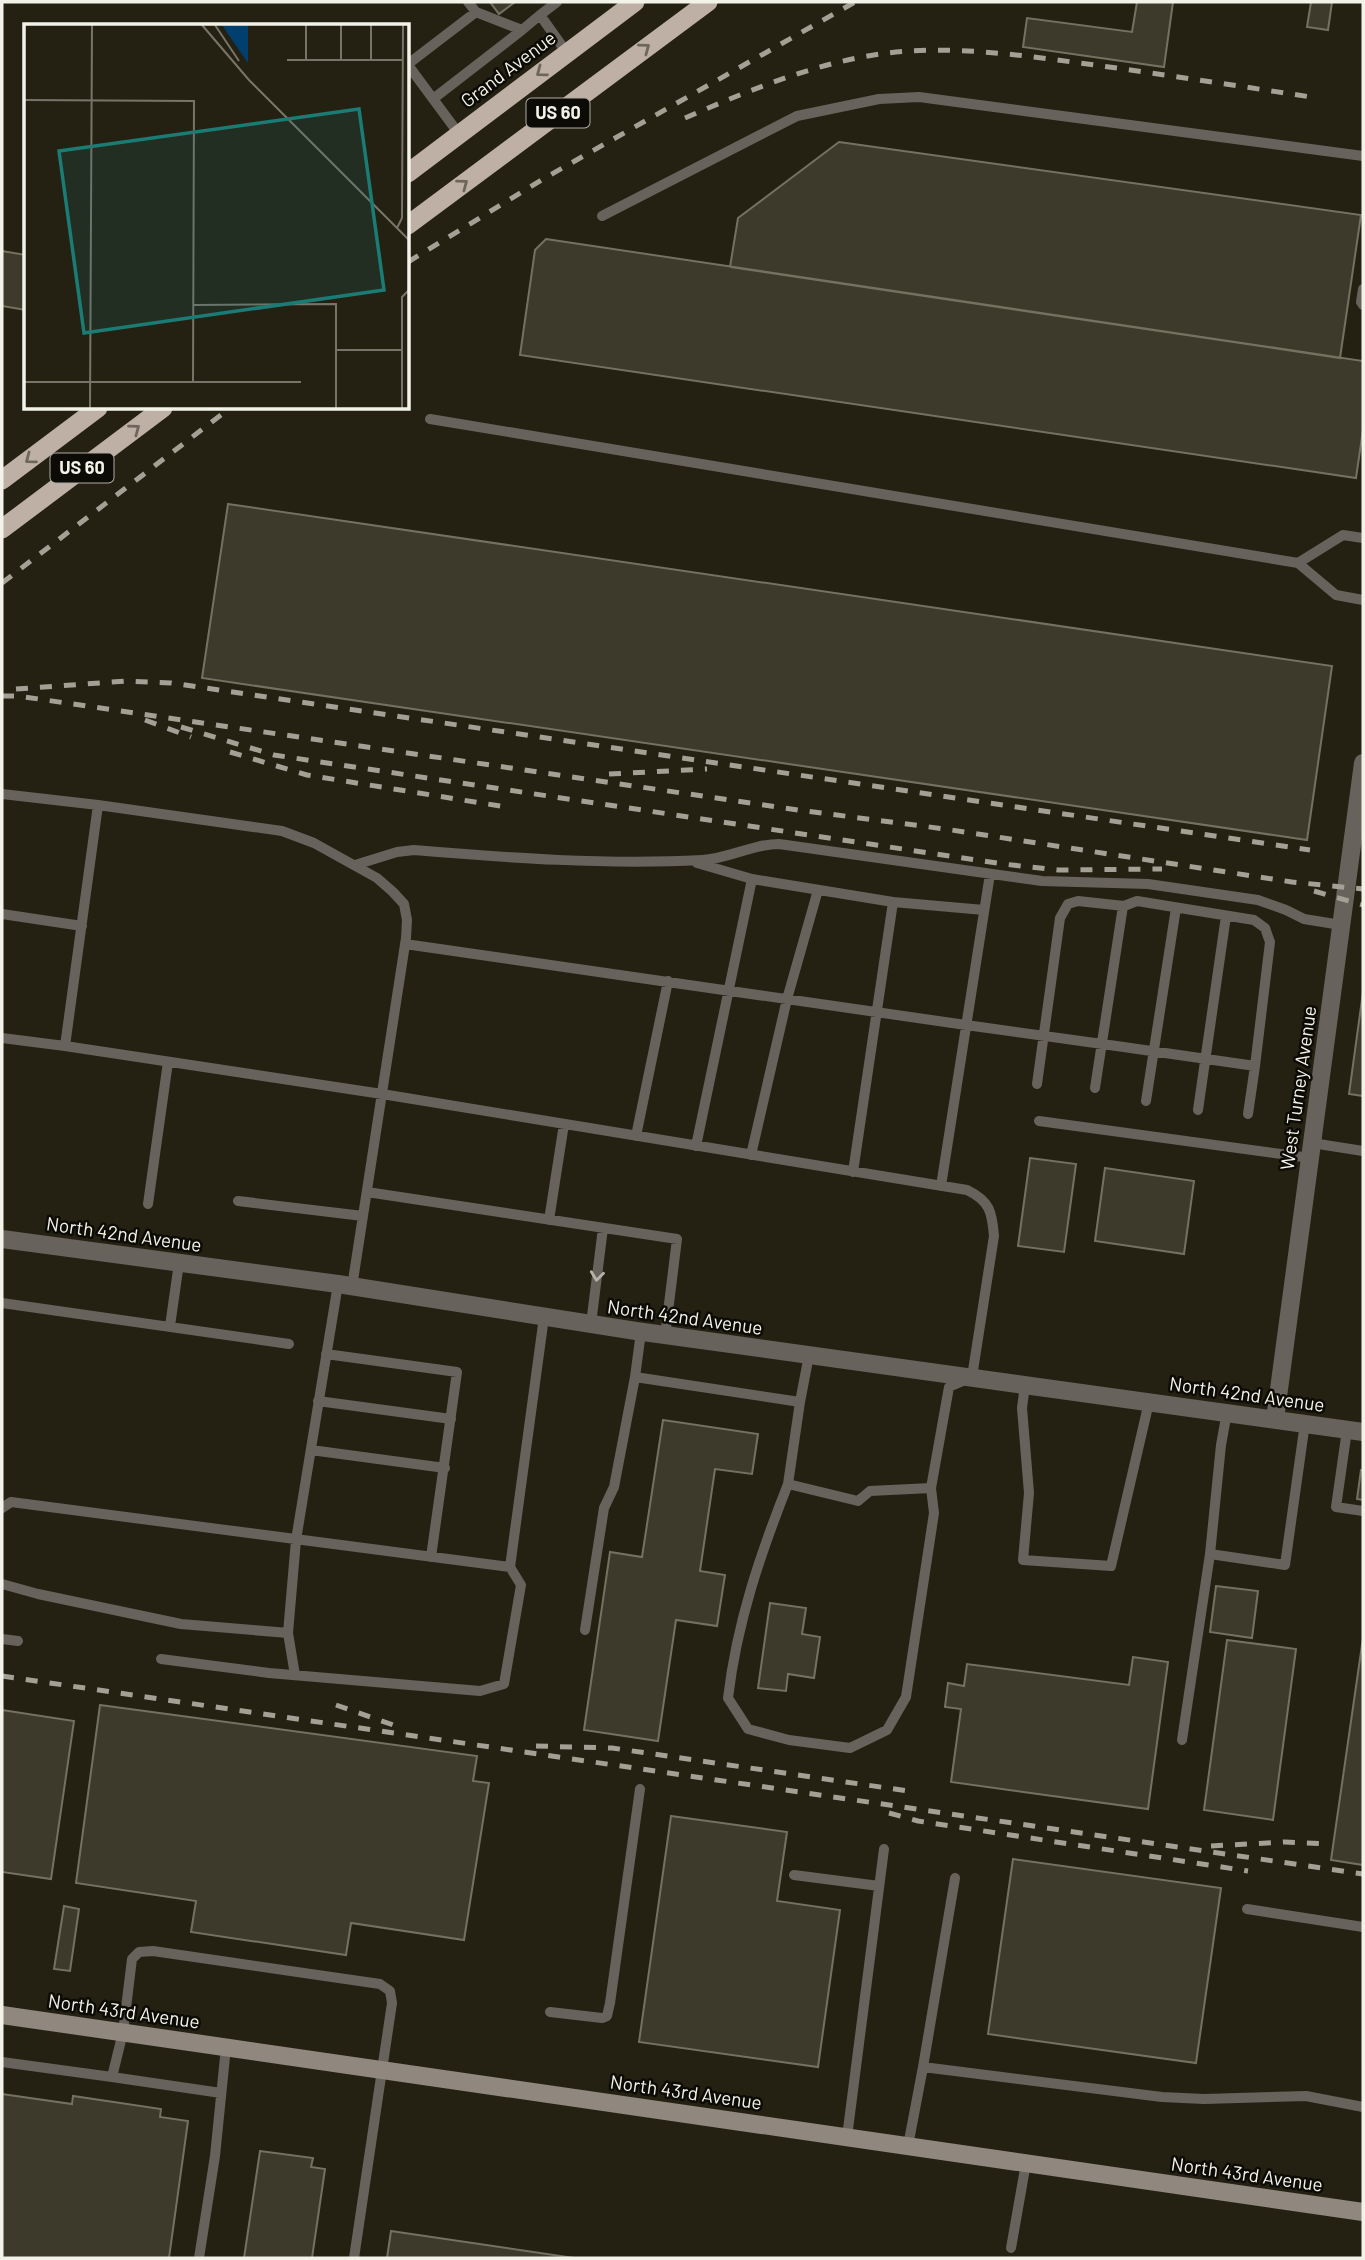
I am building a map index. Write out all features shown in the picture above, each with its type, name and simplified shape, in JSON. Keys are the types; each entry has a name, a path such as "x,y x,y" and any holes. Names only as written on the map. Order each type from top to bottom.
{"highway":[{"name":"Grand Avenue","path":"410,171 635,2"},
{"name":"US 60","path":"410,224 708,2"},
{"name":"US 60","path":"2,480 95,410"},
{"name":"US 60","path":"2,529 160,410"}],"main road":[{"name":"North 43rd Avenue","path":"2,2015 1363,2212"}],"street":[{"name":"West Turney Avenue","path":"1275,1419 1363,763"},
{"name":"North 42nd Avenue","path":"2,1239 345,1285 665,1336 1355,1431"}],"lane":[{"path":"468,2 476,12 522,30"},
{"path":"433,99 557,2"},
{"path":"410,62 476,12"},
{"path":"540,15 567,53"},
{"path":"410,67 459,134"},
{"path":"602,216 797,116 879,99 919,97 1363,156"},
{"path":"1363,289 1363,305"},
{"path":"430,419 1298,563 1336,595 1363,600"},
{"path":"1298,563 1343,535 1363,538"},
{"path":"2,793 282,831 314,843 377,878 404,904 407,920 405,944 363,1216 326,1354 296,1540 289,1633 295,1675"},
{"path":"65,1046 98,805"},
{"path":"355,865 397,852 414,850 589,861 691,860 715,859 758,846 779,844 1042,881 1148,884 1258,900 1304,919 1341,925"},
{"path":"691,860 752,879 893,902 984,910"},
{"path":"941,1186 990,874"},
{"path":"696,1146 752,879"},
{"path":"751,1155 787,999 818,890"},
{"path":"1037,1084 1060,918 1065,907 1078,901 1123,906 1137,901 1257,922 1265,928 1270,942 1248,1114"},
{"path":"853,1172 893,902"},
{"path":"1095,1088 1123,906"},
{"path":"1146,1101 1176,908"},
{"path":"2,914 82,926"},
{"path":"1198,1111 1226,916"},
{"path":"405,944 1255,1066"},
{"path":"636,1136 668,982"},
{"path":"2,1038 382,1094 967,1190 978,1195 987,1203 993,1220 992,1249 972,1377 949,1387 931,1488 934,1513 906,1697 887,1730 850,1748 789,1740 748,1728 728,1698 733,1657 759,1556 788,1485 809,1355"},
{"path":"148,1204 168,1062"},
{"path":"1039,1121 1311,1151 1363,1151"},
{"path":"549,1220 564,1124"},
{"path":"367,1192 677,1239 665,1336"},
{"path":"238,1201 363,1216"},
{"path":"591,1324 603,1228"},
{"path":"170,1326 179,1263"},
{"path":"2,1303 289,1344"},
{"path":"161,1659 295,1675 480,1691 504,1684 521,1585 510,1567 544,1317"},
{"path":"585,1630 604,1508 614,1487 641,1332"},
{"path":"326,1354 457,1372 431,1557"},
{"path":"635,1377 800,1402"},
{"path":"1025,1385 1022,1408 1029,1493 1023,1560 1111,1566 1149,1402"},
{"path":"318,1402 451,1419"},
{"path":"1182,1740 1210,1554 1221,1444 1227,1412"},
{"path":"1210,1554 1285,1565 1305,1423"},
{"path":"1355,1431 1336,1507 1363,1511"},
{"path":"311,1450 445,1468"},
{"path":"788,1485 858,1501 870,1491 931,1488"},
{"path":"2,1508 11,1502 510,1567"},
{"path":"2,1584 181,1624 289,1633"},
{"path":"2,1639 18,1641"},
{"path":"550,2012 602,2018 607,2016 640,1789"},
{"path":"847,2137 884,1849"},
{"path":"793,1875 879,1886"},
{"path":"908,2146 954,1878"},
{"path":"1247,1909 1363,1927"},
{"path":"111,2077 123,2032 132,1959 139,1952 153,1951 380,1984 390,1991 392,2003 354,2258"},
{"path":"200,2258 226,2047"},
{"path":"2,2062 221,2093"},
{"path":"923,2067 1161,2097 1204,2099 1307,2096 1363,2106"},
{"path":"1011,2248 1026,2163"}],"building":[{"path":"490,2 515,2 499,14"},
{"path":"1137,2 1173,2 1164,67 1023,47 1027,18 1132,32"},
{"path":"1311,2 1332,2 1328,30 1307,27"},
{"path":"839,142 1361,215 1340,358 730,267 738,218"},
{"path":"546,239 1363,361 1363,430 1356,478 520,355 535,250"},
{"path":"2,251 24,255 24,310 2,306"},
{"path":"228,504 1332,666 1307,840 202,678"},
{"path":"1363,992 1363,1096 1349,1094"},
{"path":"1030,1158 1076,1164 1064,1252 1018,1246"},
{"path":"1105,1168 1194,1181 1184,1254 1095,1241"},
{"path":"663,1420 758,1434 752,1474 715,1469 700,1571 725,1575 717,1626 676,1620 658,1741 584,1730 610,1552 642,1557"},
{"path":"1363,1470 1363,1500 1357,1499"},
{"path":"1216,1586 1258,1591 1252,1638 1210,1632"},
{"path":"770,1603 806,1608 802,1634 820,1637 814,1678 788,1674 786,1691 758,1688"},
{"path":"1363,1638 1363,1865 1331,1860"},
{"path":"1227,1640 1296,1649 1273,1820 1204,1810"},
{"path":"1133,1657 1168,1662 1148,1809 951,1782 961,1709 945,1707 948,1683 964,1686 967,1664 1129,1685"},
{"path":"100,1705 477,1756 473,1781 489,1783 464,1940 351,1923 346,1955 191,1932 196,1901 76,1883"},
{"path":"2,1710 74,1721 51,1879 2,1872"},
{"path":"671,1816 787,1832 777,1901 840,1910 818,2067 639,2042"},
{"path":"1013,1859 1221,1888 1196,2063 988,2034"},
{"path":"64,1906 79,1909 70,1971 54,1969"},
{"path":"2,2094 72,2104 73,2096 161,2109 160,2117 188,2121 169,2258 2,2258"},
{"path":"260,2151 313,2158 311,2167 325,2169 312,2258 244,2258"},
{"path":"391,2231 574,2258 387,2258"}],"railway":[{"path":"410,261 543,179 855,2"},
{"path":"685,118 816,68 862,57 920,51 950,50 1037,57 1311,97"},
{"path":"2,583 227,410"},
{"path":"16,689 127,681 171,683 1310,850"},
{"path":"2,696 18,696 945,829 1292,882 1363,889"},
{"path":"145,720 191,737"},
{"path":"181,727 274,755 1003,864 1058,870 1162,869"},
{"path":"230,752 307,775 506,807"},
{"path":"609,774 707,769"},
{"path":"1314,891 1363,905"},
{"path":"2,1676 1363,1874"},
{"path":"336,1705 402,1728"},
{"path":"536,1746 612,1748 908,1791"},
{"path":"889,1813 918,1821 1248,1871"},
{"path":"1211,1846 1285,1842 1330,1844"}]}
